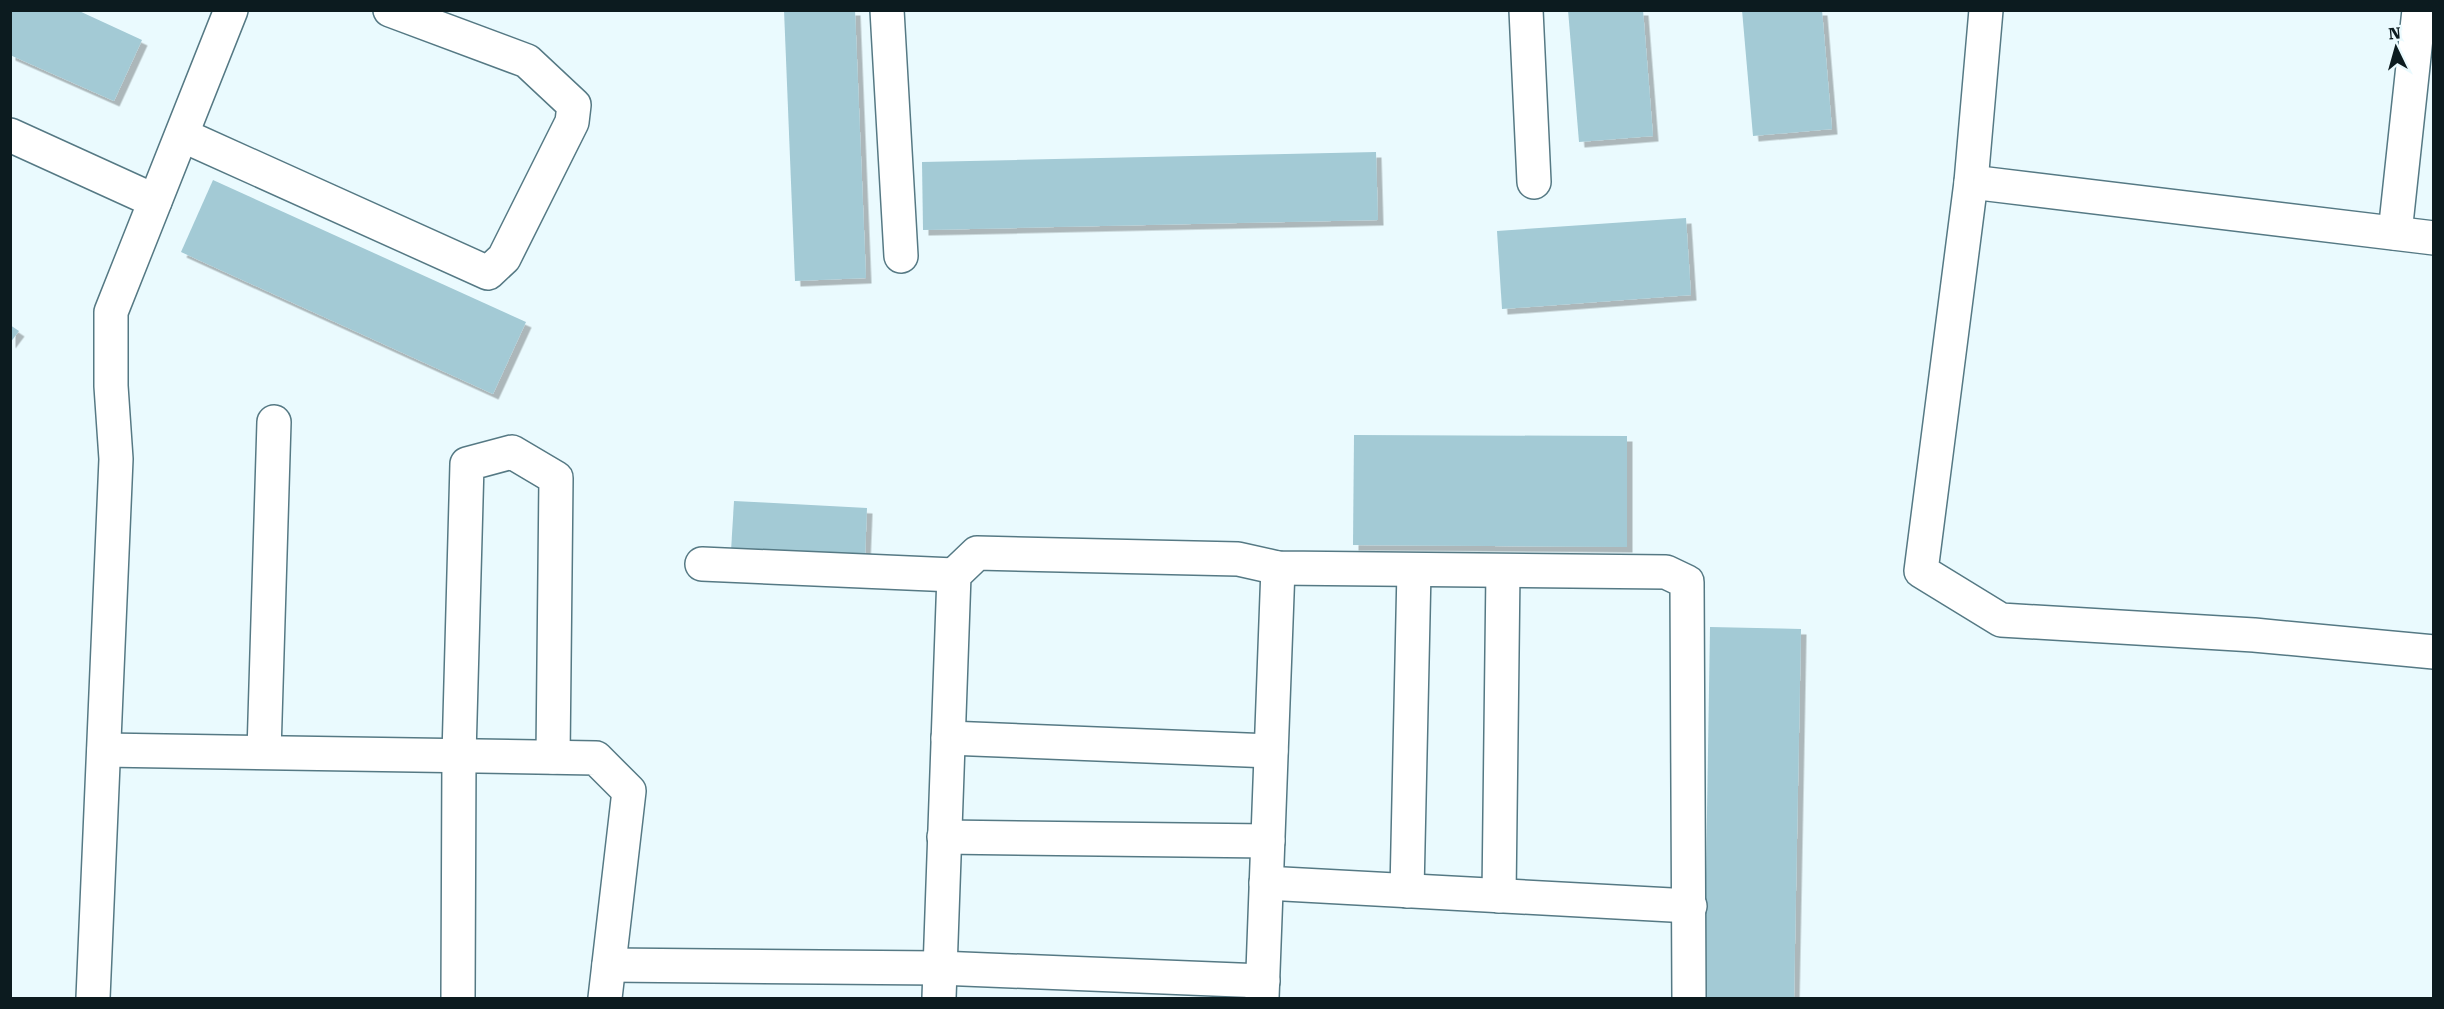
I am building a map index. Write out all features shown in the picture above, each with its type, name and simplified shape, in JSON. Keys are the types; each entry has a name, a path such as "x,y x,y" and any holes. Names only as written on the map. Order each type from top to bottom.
{"street":[{"path":"93,999 116,459 111,386 111,312 231,10"},
{"path":"182,135 488,273 504,258 572,122 574,105 527,62 390,10"},
{"path":"887,10 901,256"},
{"path":"1526,10 1533,182"},
{"path":"1986,10 1971,182 1921,571 2001,620 2254,635 2433,652"},
{"path":"2395,233 2419,10"},
{"path":"10,135 155,201"},
{"path":"1971,182 2433,238"},
{"path":"264,752 274,422"},
{"path":"458,999 459,755 467,464 512,452 556,478 553,757"},
{"path":"939,983 954,575 977,553 1238,559 1278,568 1666,572 1687,582 1689,999"},
{"path":"702,564 954,575"},
{"path":"609,965 939,983 1263,990 1278,568"},
{"path":"1407,891 1414,570"},
{"path":"1499,896 1503,571"},
{"path":"948,738 1271,751"},
{"path":"104,750 596,758 629,791 605,999"},
{"path":"944,837 1268,841"},
{"path":"1266,883 1690,906"}],"building":[{"path":"10,10 77,10 142,40 114,101 10,55"},
{"path":"784,10 855,10 866,278 795,281"},
{"path":"1568,10 1643,10 1653,136 1579,142"},
{"path":"1742,10 1822,10 1832,129 1753,136"},
{"path":"1376,152 1378,220 923,230 922,162"},
{"path":"213,180 526,322 493,394 181,252"},
{"path":"1686,218 1691,295 1502,309 1497,231"},
{"path":"10,325 19,331 10,343"},
{"path":"1354,435 1627,436 1627,547 1353,545"},
{"path":"734,501 867,508 865,557 731,551"},
{"path":"1710,627 1801,629 1794,998 1704,998"}]}
